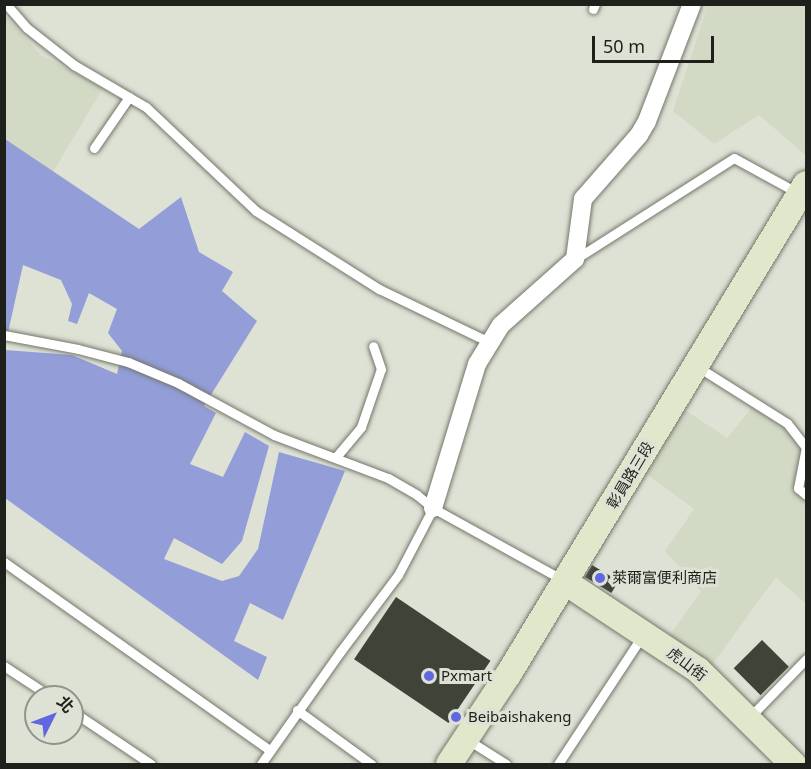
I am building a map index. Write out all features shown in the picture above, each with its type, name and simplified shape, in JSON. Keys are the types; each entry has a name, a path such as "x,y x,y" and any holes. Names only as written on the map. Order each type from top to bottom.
{"main road":[{"name":"彰員路三段","path":"449,765 565,582 803,189"},
{"name":"虎山街","path":"565,582 698,670 749,718 793,765"}],"street":[{"path":"433,508 477,364 501,325 575,259 583,199 639,135 648,121 692,4"}],"lane":[{"path":"6,4 27,28 74,65 146,107 256,211 379,289 489,342"},
{"path":"94,148 129,97"},
{"path":"575,259 734,158 803,189"},
{"path":"4,335 128,362 178,383 274,435 388,478 417,495 433,508 565,582"},
{"path":"336,458 361,427 381,369 373,346"},
{"path":"696,366 787,423 806,447 798,488 807,495"},
{"path":"261,765 297,710 398,575 433,508"},
{"path":"4,562 270,750"},
{"path":"558,765 644,633"},
{"path":"749,718 807,659"},
{"path":"4,666 33,685"},
{"path":"297,710 368,764"},
{"path":"84,719 151,765"},
{"path":"466,739 506,765"}],"shaded area":[{"path":"708,5 806,5 805,155 759,115 714,144 673,111"},
{"path":"4,15 41,55 103,88 53,172 5,139"},
{"path":"5,139 139,229 181,197 199,252 233,272 222,291 257,321 204,406 216,413 190,464 223,477 245,432 269,446 242,541 222,564 174,538 164,559 222,581 239,576 258,549 279,452 345,471 283,620 250,603 234,641 267,657 258,680 5,498 5,350 72,355 117,374 122,351 108,333 117,309 89,293 77,324 68,321 72,304 61,280 23,265 7,337 5,336"},
{"path":"754,405 806,446 806,460 792,490 806,502 806,604 776,577 709,669 666,641 701,591 665,551 694,509 647,474 685,410 727,438"}],"building":[{"name":"萊爾富便利商店","path":"592,565 619,581 611,593 585,577"},
{"name":"Pxmart","path":"396,597 491,661 449,723 354,659"},
{"path":"762,640 789,667 761,695 734,668"}],"place":[{"name":"萊爾富便利商店","path":"600,578"},
{"name":"Pxmart","path":"429,676"},
{"name":"Beibaishakeng","path":"456,717"}]}
